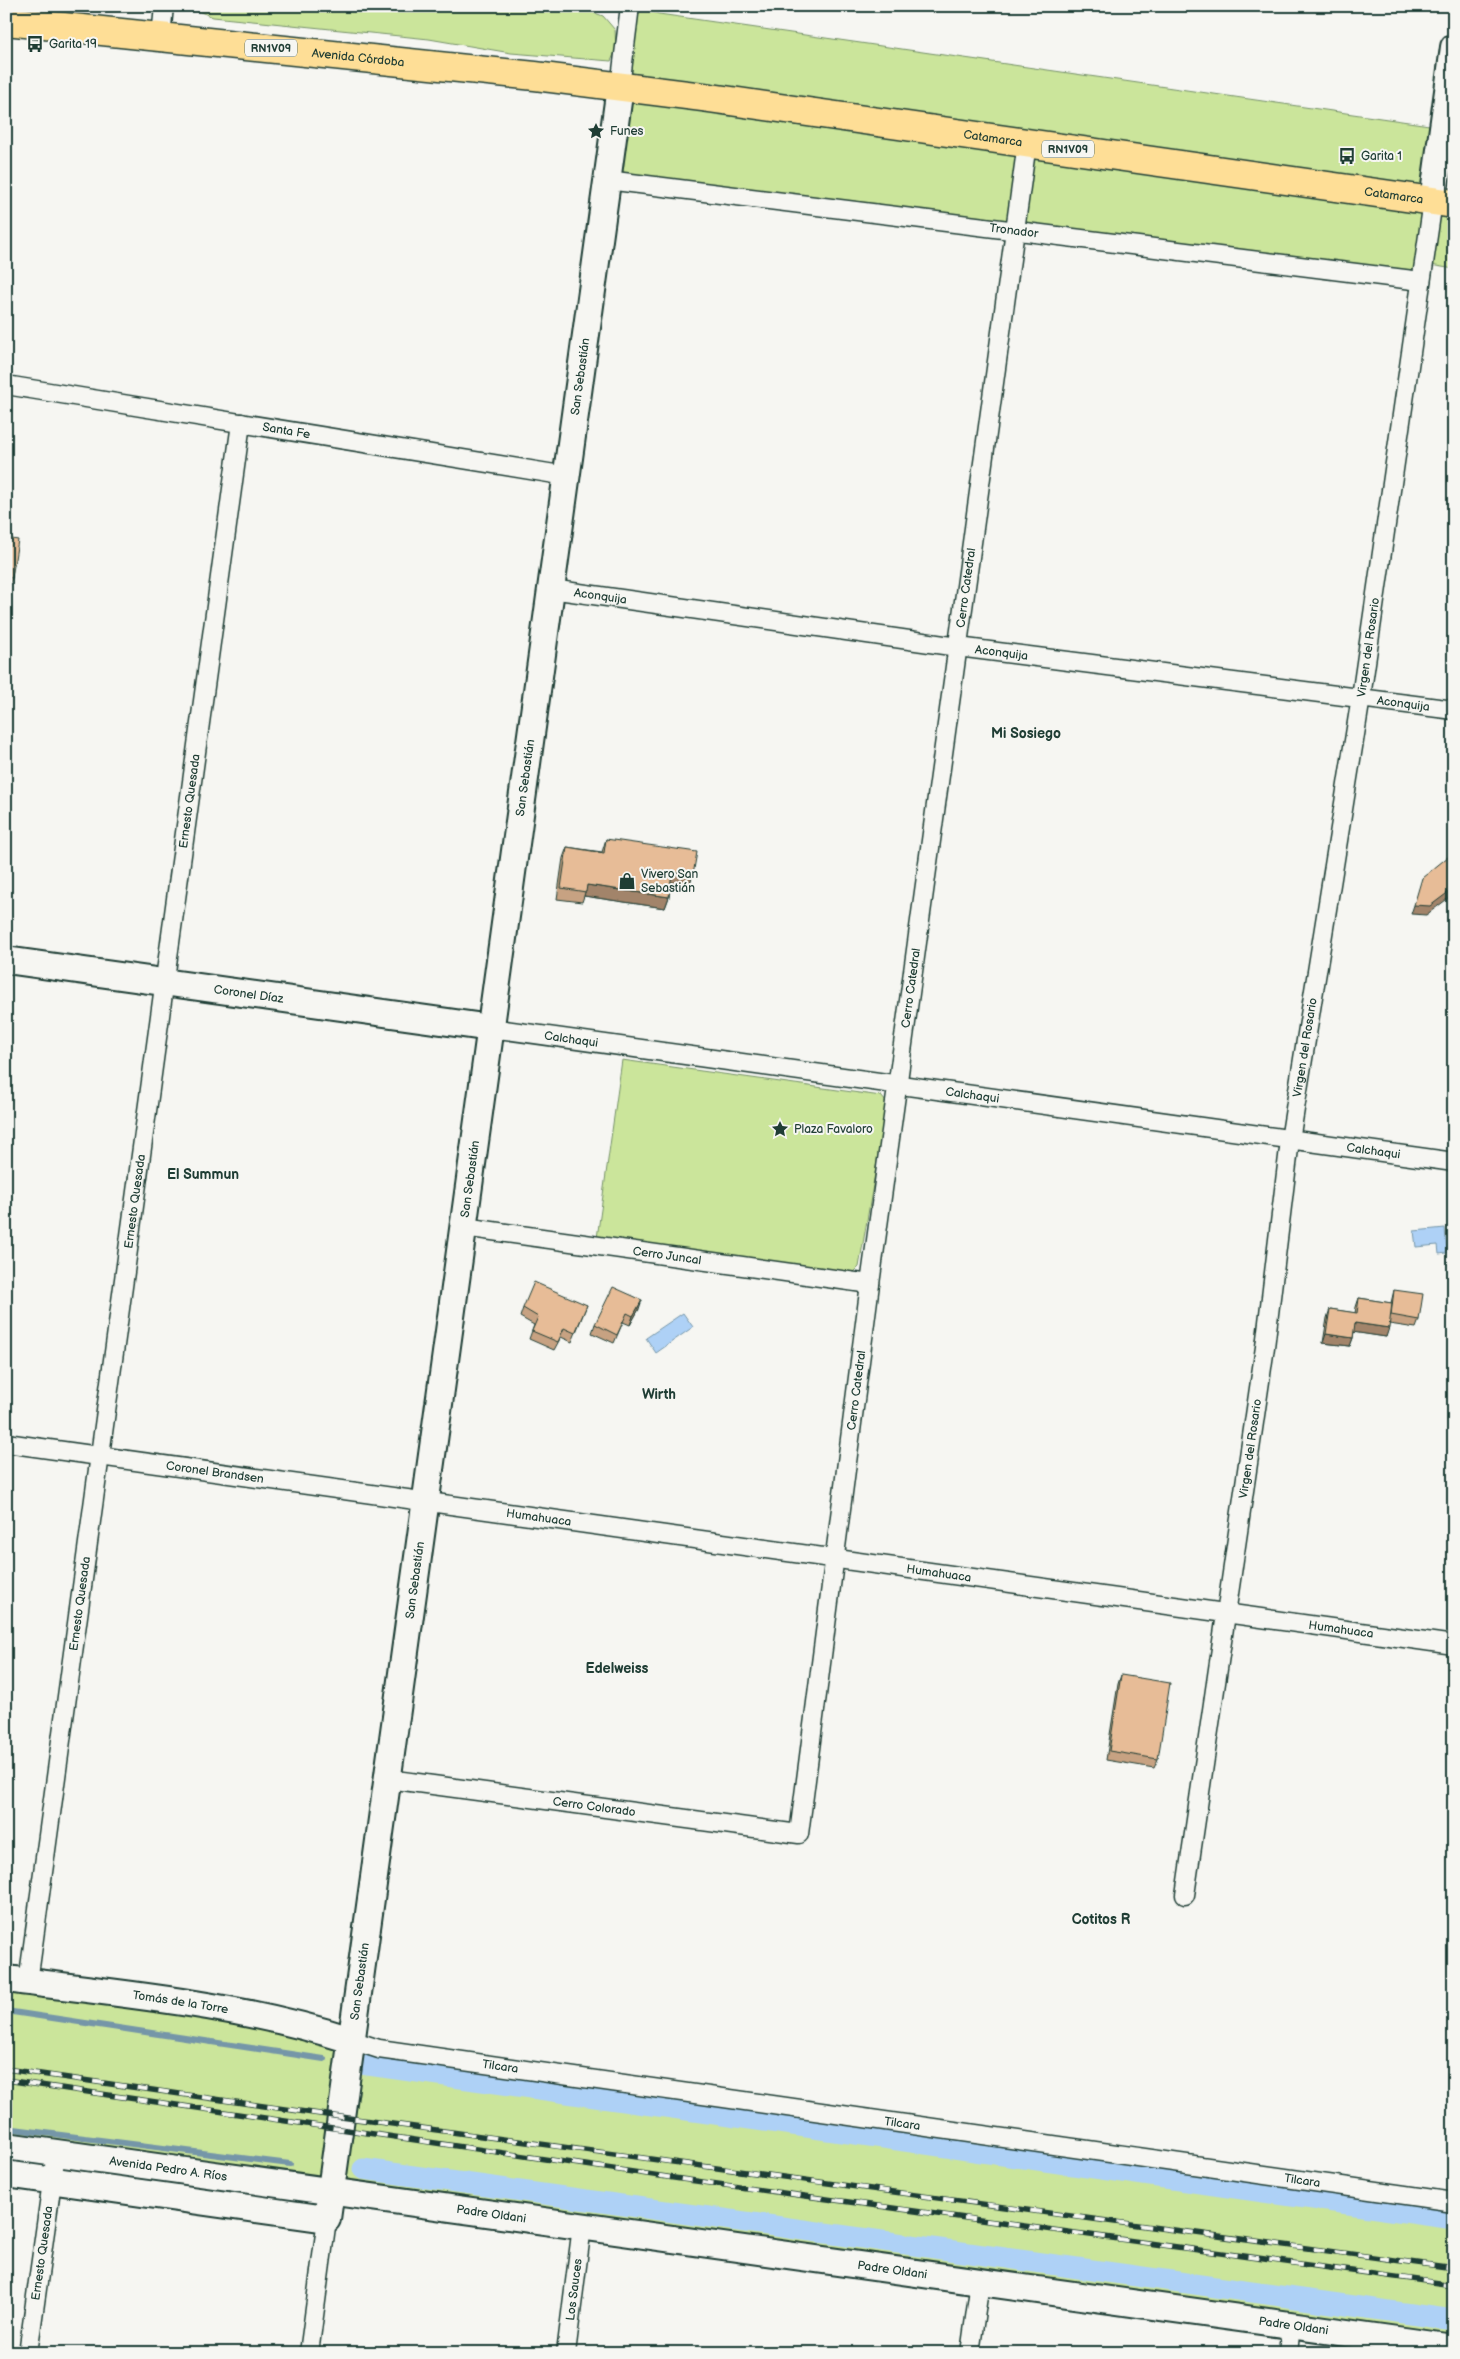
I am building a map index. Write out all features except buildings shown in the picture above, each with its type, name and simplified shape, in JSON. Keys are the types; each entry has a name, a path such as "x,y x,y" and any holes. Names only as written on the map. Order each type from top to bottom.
{"main road":[{"name":"Avenida Córdoba","path":"6,21 620,87"},
{"path":"1443,202 1454,47"},
{"name":"Catamarca","path":"620,87 1443,202"},
{"name":"San Sebastián","path":"327,2219 620,87"},
{"name":"Coronel Díaz","path":"6,960 491,1028"},
{"name":"Tomás de la Torre","path":"17,1980 198,2004 312,2028 351,2040"},
{"name":"Avenida Pedro A. Ríos","path":"6,2146 331,2191"},
{"path":"6,2174 327,2219"},
{"name":"Padre Oldani","path":"331,2191 1454,2348"}],"street":[{"path":"161,37 164,6"},
{"name":"San Sebastián","path":"620,87 630,6"},
{"name":"Cerro Catedral","path":"799,1834 870,1284 1027,143"},
{"name":"Tronador","path":"607,180 1421,281"},
{"name":"Virgen del Rosario","path":"1185,1896 1265,1347 1290,1140 1360,697 1421,281 1443,202"},
{"name":"Santa Fe","path":"6,385 567,476"},
{"name":"Ernesto Quesada","path":"17,1980 100,1456 241,423"},
{"name":"Aconquija","path":"551,589 958,647 1454,710"},
{"name":"Calchaqui","path":"491,1028 1454,1162"},
{"name":"Cerro Juncal","path":"464,1227 870,1284"},
{"name":"Coronel Brandsen","path":"6,1443 425,1502"},
{"name":"Humahuaca","path":"425,1502 1454,1646"},
{"name":"Cerro Colorado","path":"388,1779 799,1834"},
{"name":"Tilcara","path":"351,2040 389,2051 1454,2202"},
{"name":"Ernesto Quesada","path":"28,2353 56,2153"},
{"name":"San Sebastián","path":"309,2353 327,2219"},
{"name":"Los Sauces","path":"566,2353 582,2226"},
{"path":"970,2353 980,2282"},
{"path":"1288,2353 1291,2325"}],"green space":[{"path":"186,6 576,6 603,16 615,30 616,50 611,61 511,53 429,39 213,17"},
{"path":"630,6 659,14 1443,127 1433,200 1454,204 1454,269 1424,264 1421,281 607,180"},
{"name":"Plaza Favaloro","path":"622,1060 881,1096 887,1103 859,1267 854,1272 846,1273 597,1238"},
{"path":"6,1979 379,2049 1454,2202 1454,2348 6,2146"}],"water":[{"path":"1445,1228 1447,1253 1439,1254 1438,1245 1416,1247 1414,1231"},
{"path":"683,1313 693,1327 656,1353 646,1338"}],"waterway":[{"path":"6,2011 324,2059"},
{"path":"361,2064 1454,2219"},
{"path":"6,2128 290,2164"},
{"path":"363,2169 1454,2320"}],"railway":[{"path":"6,2069 341,2117 1454,2268"},
{"path":"6,2080 674,2178 1454,2285"}],"place":[{"name":"Garita 19","path":"35,44"},
{"name":"Funes","path":"596,131"},
{"name":"Garita 1","path":"1347,156"},
{"name":"Vivero San Sebastián","path":"627,881"},
{"name":"Plaza Favaloro","path":"780,1129"}],"district":[{"name":"Mi Sosiego","path":"1026,733"},
{"name":"El Summun","path":"203,1174"},
{"name":"Wirth","path":"659,1394"},
{"name":"Edelweiss","path":"617,1668"},
{"name":"Cotitos R","path":"1101,1919"}]}
